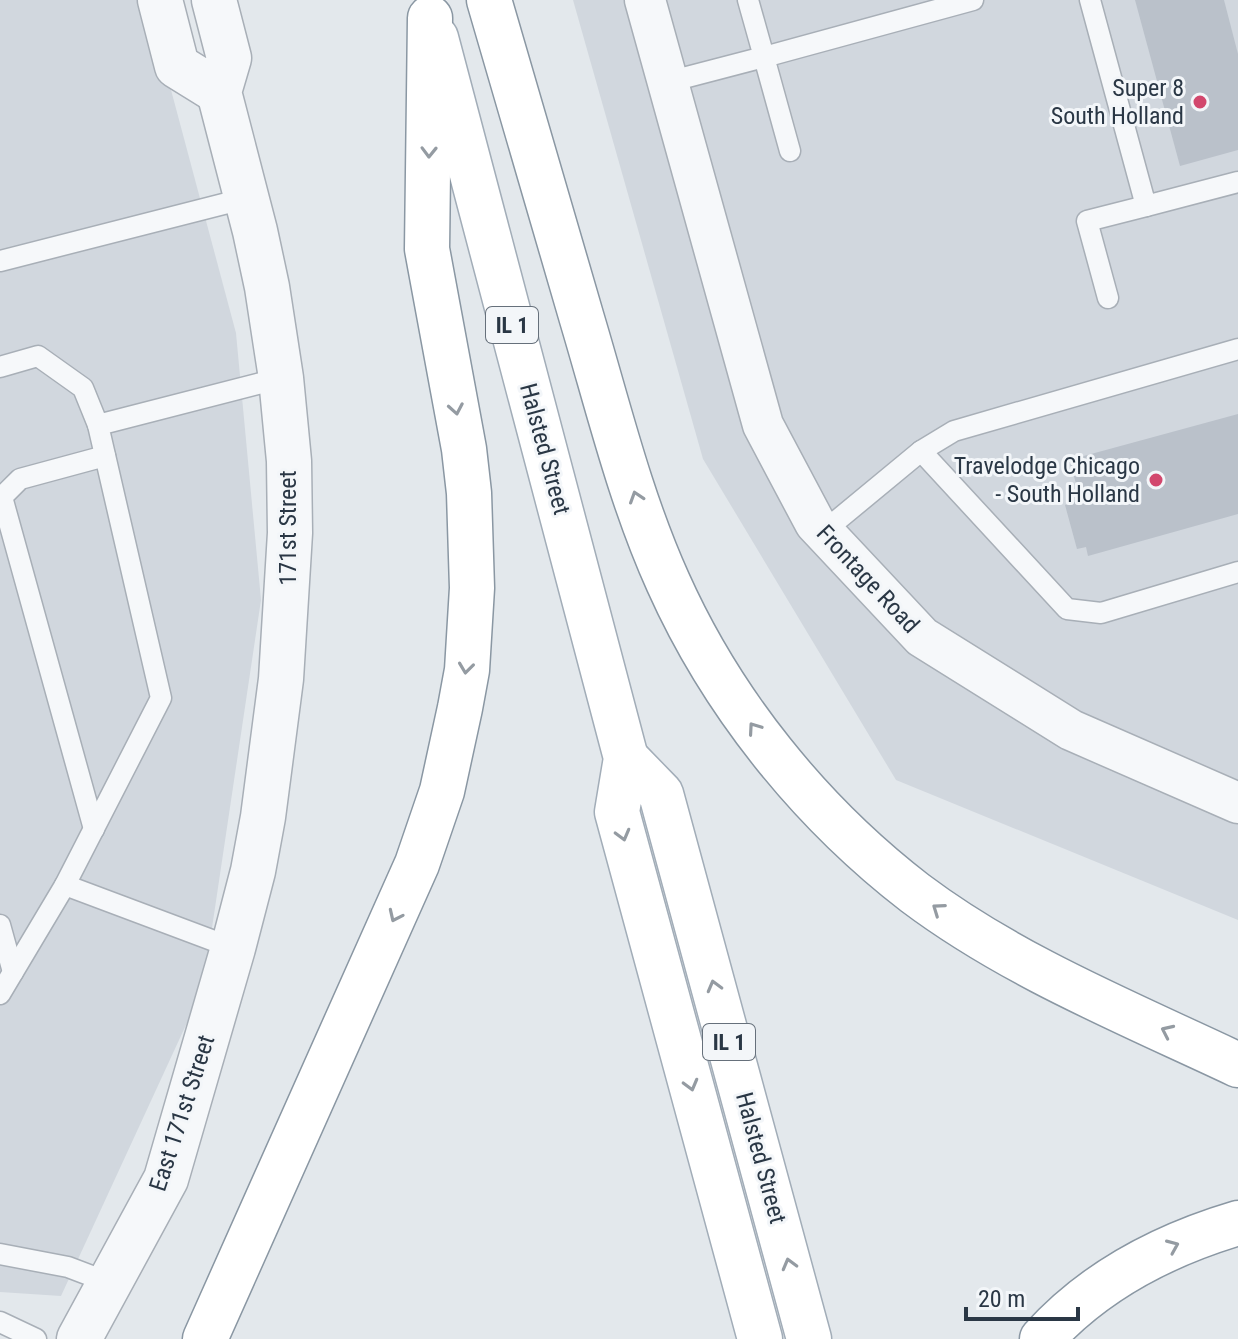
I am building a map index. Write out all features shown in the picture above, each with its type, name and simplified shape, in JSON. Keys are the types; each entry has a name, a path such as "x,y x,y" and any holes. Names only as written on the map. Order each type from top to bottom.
{"main road":[{"path":"489,0 616,434 652,543 690,626 761,738 857,844 949,917 1060,980 1238,1065"},
{"path":"205,1339 417,864 442,791 462,696 470,628 469,493 464,449 427,249 428,9"},
{"name":"Halsted Street","path":"428,9 626,758 617,812 760,1339"},
{"name":"Halsted Street","path":"626,758 661,794 809,1339"},
{"path":"1042,1339 1095,1290 1129,1268 1201,1234 1238,1223"}],"street":[{"path":"160,0 177,66 219,92"},
{"name":"171st Street","path":"214,0 229,58 219,92 267,287 281,378 289,461 290,533 281,679 263,817 253,871 230,957"},
{"name":"Frontage Road","path":"645,0 763,425 815,523 922,637 1071,730 1238,803"},
{"name":"East 171st Street","path":"79,1339 166,1179 230,957"}],"lane":[{"path":"748,0 790,151"},
{"path":"668,82 973,0"},
{"path":"1090,0 1146,206"},
{"path":"1108,298 1087,221 1238,182"},
{"path":"0,261 247,198"},
{"path":"823,532 921,451 954,431 1238,349"},
{"path":"0,367 38,356 83,388 98,425 161,698 65,885 0,994"},
{"path":"98,425 281,378"},
{"path":"921,451 1067,609 1101,613 1238,572"},
{"path":"94,829 1,497 20,479 105,456"},
{"path":"65,885 230,957"},
{"path":"0,925 13,972"},
{"path":"0,1254 68,1267 110,1283"},
{"path":"0,1322 36,1339"}],"shaded area":[{"path":"0,0 147,0 236,333 261,600 203,988 61,1296 0,1292"},
{"path":"573,0 1238,0 1238,920 896,780 703,459"}],"building":[{"name":"Super 8 South Holland","path":"1135,0 1224,0 1238,54 1238,150 1180,166"},
{"name":"Travelodge Chicago - South Holland","path":"1238,414 1238,514 1088,556 1086,547 1077,549 1065,505 1081,500 1069,460"}],"place":[{"name":"Super 8 South Holland","path":"1200,102"},
{"name":"Travelodge Chicago - South Holland","path":"1156,480"}]}
